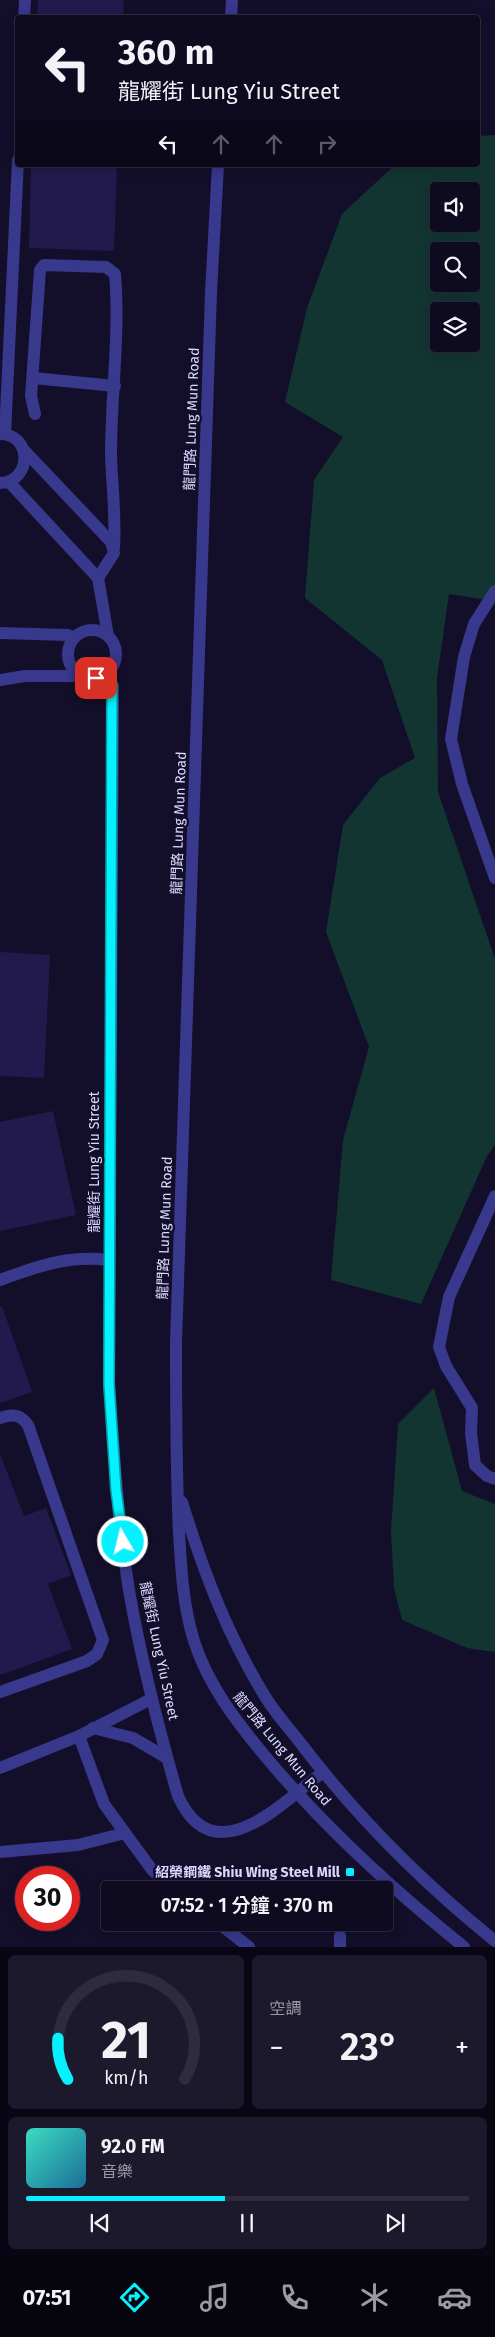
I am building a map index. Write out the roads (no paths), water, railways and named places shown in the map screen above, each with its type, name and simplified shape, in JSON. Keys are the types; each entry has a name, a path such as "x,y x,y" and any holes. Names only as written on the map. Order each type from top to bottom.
{"street":[{"path":"24,15 25,0"},
{"path":"231,15 232,0"},
{"path":"18,167 2,434 19,442 23,449 114,547"},
{"name":"龍門路 Lung Mun Road","path":"218,167 211,292 177,1323 176,1483 182,1584 194,1641 212,1682 228,1710 296,1793 344,1843 423,1914 464,1947"},
{"path":"35,414 31,396 34,326 40,270 44,265 106,267 115,274 117,314 112,455 116,518 114,553 98,578"},
{"path":"33,378 115,386"},
{"path":"0,680 25,676 81,676 96,678 107,673 114,663 116,655 115,648 108,636 98,578 5,482 22,472 25,464 23,449"},
{"path":"495,591 474,624 464,657 451,739 462,784 495,878"},
{"path":"81,676 70,664 68,657 68,649 74,638 90,630 99,631 108,636"},
{"path":"0,633 68,635 74,638"},
{"name":"龍耀街 Lung Yiu Street","path":"107,673 112,686 109,1384 116,1490 130,1595 152,1699 167,1758 178,1796 185,1810 195,1822 209,1830 225,1832 241,1830 256,1824 323,1772"},
{"path":"495,1196 449,1297 440,1347 446,1366 472,1408 471,1433 475,1465 487,1476 495,1479"},
{"path":"0,1280 68,1258 86,1257 109,1260"},
{"path":"0,1418 20,1416 28,1425 103,1640 97,1654 87,1661 0,1692"},
{"name":"龍門路 Lung Mun Road","path":"176,1483 203,1570 232,1637 264,1695 323,1772 400,1858 495,1941"},
{"path":"0,1768 79,1736 152,1699"},
{"path":"93,1728 132,1738 167,1758"},
{"path":"79,1736 104,1804 153,1870 166,1881"},
{"path":"0,1852 78,1845 125,1833"},
{"path":"229,1931 249,1947"}],"place":[{"name":"紹榮鋼鐵 Shiu Wing Steel Mill","path":"350,1872"}]}
